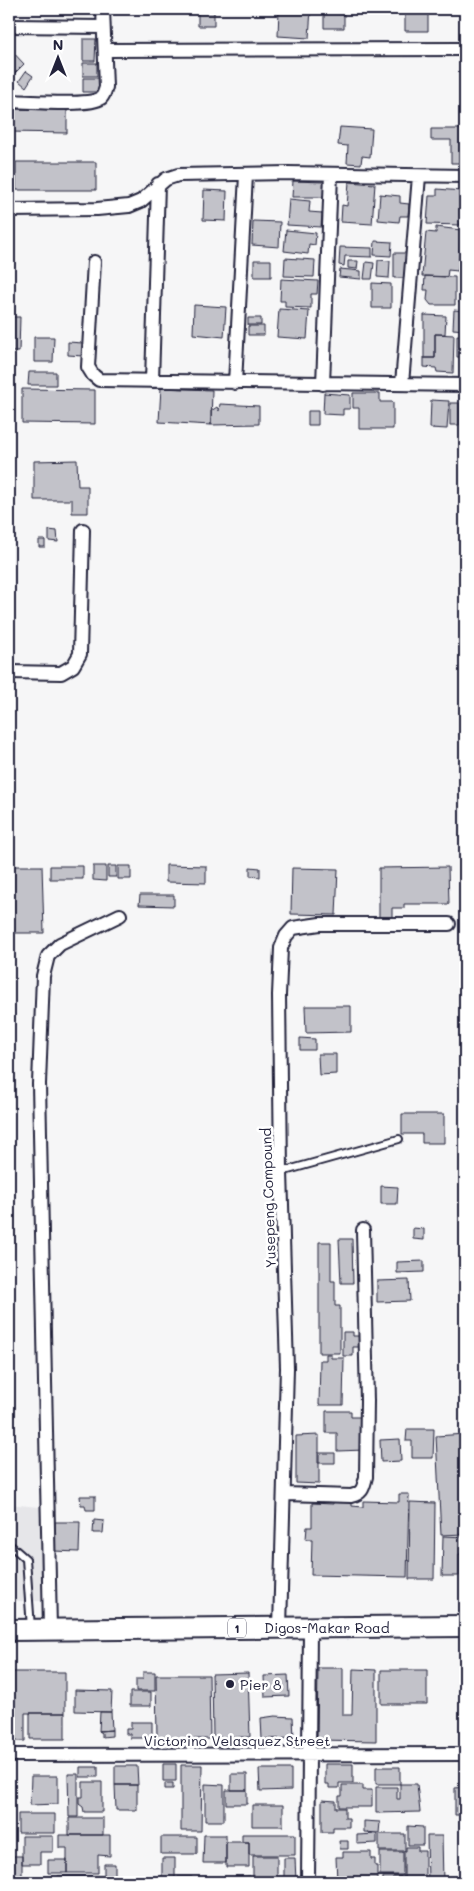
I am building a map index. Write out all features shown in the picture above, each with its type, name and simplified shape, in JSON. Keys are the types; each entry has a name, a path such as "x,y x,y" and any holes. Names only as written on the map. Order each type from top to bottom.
{"main road":[{"name":"Digos-Makar Road","path":"9,1630 465,1626"}],"street":[{"path":"9,101 79,102 100,99 104,95 106,87 103,9"},
{"path":"9,26 103,27"},
{"path":"105,50 465,49"},
{"path":"323,384 331,174"},
{"path":"9,210 97,209 130,206 141,201 158,184 178,176 331,174 465,176"},
{"path":"235,383 246,176"},
{"path":"402,384 419,176"},
{"path":"152,381 158,184"},
{"path":"94,262 88,367 92,375 99,380 465,385"},
{"path":"9,672 61,672 68,670 78,661 82,642 83,530"},
{"path":"40,1629 39,1084 43,976 48,956 60,944 120,915"},
{"name":"Yusepeng Compound","path":"280,1628 287,1368 281,1172 279,995 281,948 286,936 293,928 320,924 449,924"},
{"path":"285,1494 351,1496 359,1494 363,1489 367,1401 363,1230"},
{"path":"308,1882 310,1628"},
{"name":"Victorino Velasquez Street","path":"9,1754 465,1754"}],"lane":[{"path":"281,1172 399,1139"},
{"path":"10,1545 26,1560 40,1629"}],"shaded area":[{"path":"9,1504 48,1508 45,1601 9,1601"}],"building":[{"path":"198,9 214,9 214,26 198,26"},
{"path":"279,9 311,9 309,38 278,36"},
{"path":"405,9 428,9 428,31 405,31"},
{"path":"324,13 344,14 344,28 324,28"},
{"path":"83,39 96,39 95,61 83,61"},
{"path":"9,48 24,64 11,77 9,74"},
{"path":"83,63 97,63 97,76 83,76"},
{"path":"26,71 33,76 26,87 19,81"},
{"path":"83,78 100,78 100,92 83,92"},
{"path":"9,109 67,110 67,133 9,132"},
{"path":"340,127 372,129 370,157 362,156 361,164 347,163 348,146 338,145"},
{"path":"431,129 465,129 465,163 451,163 451,140 431,140"},
{"path":"16,162 96,162 96,190 16,190"},
{"path":"293,181 325,182 325,197 292,197"},
{"path":"349,182 375,184 372,224 341,222 342,205 347,206"},
{"path":"437,189 462,191 460,225 427,224 429,196 437,196"},
{"path":"204,190 227,191 226,221 203,220"},
{"path":"380,194 400,196 400,203 409,204 408,216 400,216 399,222 378,220"},
{"path":"289,199 310,201 309,212 322,213 321,227 287,225"},
{"path":"253,221 280,222 279,247 252,245"},
{"path":"462,226 465,226 465,254 460,254"},
{"path":"436,227 461,230 458,271 448,270 447,277 422,276 426,232 436,233"},
{"path":"286,230 316,233 315,245 309,244 308,254 284,251"},
{"path":"375,241 392,242 391,256 374,255"},
{"path":"340,247 372,248 372,257 345,256 344,266 339,265"},
{"path":"394,253 406,253 406,278 394,278"},
{"path":"285,258 315,260 314,277 284,276"},
{"path":"461,258 465,258 465,278 459,278"},
{"path":"254,260 271,260 271,277 254,277"},
{"path":"378,260 390,261 389,278 377,277"},
{"path":"348,261 358,261 357,269 348,268"},
{"path":"366,262 374,263 372,279 364,279"},
{"path":"340,269 361,271 361,279 339,277"},
{"path":"425,276 455,277 455,305 431,305 427,300 428,290 424,290"},
{"path":"281,279 318,281 317,294 311,294 311,308 285,307 285,301 280,301"},
{"path":"461,281 465,281 465,304 459,303"},
{"path":"372,283 391,284 391,308 372,308"},
{"path":"194,305 226,307 224,337 193,334"},
{"path":"9,306 11,307 11,317 20,317 19,352 9,352"},
{"path":"279,309 309,311 307,339 277,337"},
{"path":"454,310 465,311 465,330 453,329"},
{"path":"424,315 446,316 445,334 435,334 435,358 424,358"},
{"path":"248,318 261,318 261,325 248,325"},
{"path":"248,326 264,326 264,335 248,335"},
{"path":"435,334 454,335 453,373 437,372 436,368 424,367 424,358 435,358"},
{"path":"457,335 465,336 465,357 457,357"},
{"path":"34,337 54,337 53,362 34,362"},
{"path":"68,342 83,343 83,356 68,355"},
{"path":"29,372 56,372 56,385 28,385"},
{"path":"161,388 212,390 211,425 159,422"},
{"path":"22,389 95,390 95,424 22,423"},
{"path":"324,393 350,395 350,409 343,409 343,415 323,414"},
{"path":"353,393 380,393 380,402 393,402 393,429 359,429 359,408 353,408"},
{"path":"431,400 449,401 447,429 430,428"},
{"path":"450,403 459,403 459,425 450,425"},
{"path":"220,404 259,406 259,424 211,425 211,411 217,407 219,411"},
{"path":"462,405 465,405 465,423 462,423"},
{"path":"308,411 318,411 318,425 308,425"},
{"path":"77,460 78,486 88,486 88,513 72,513 72,500 34,500 34,461"},
{"path":"49,530 57,531 58,542 49,541"},
{"path":"39,540 45,540 45,547 39,547"},
{"path":"166,865 206,866 206,883 166,882"},
{"path":"9,866 42,866 44,933 9,933"},
{"path":"50,866 83,866 83,879 50,879"},
{"path":"93,866 106,866 106,881 93,880"},
{"path":"108,866 116,866 116,877 108,877"},
{"path":"118,866 131,866 131,879 118,879"},
{"path":"250,867 260,868 260,877 250,876"},
{"path":"448,867 449,904 404,904 404,908 392,908 392,917 379,917 379,868"},
{"path":"292,868 338,869 336,915 291,914"},
{"path":"140,895 174,895 174,906 139,905"},
{"path":"305,1006 351,1006 351,1032 306,1033"},
{"path":"300,1038 315,1039 315,1050 300,1050"},
{"path":"318,1054 336,1054 336,1074 319,1075"},
{"path":"402,1114 444,1114 444,1143 422,1143 422,1134 402,1134"},
{"path":"381,1186 398,1187 397,1204 381,1204"},
{"path":"413,1228 424,1229 424,1240 413,1239"},
{"path":"339,1239 352,1239 353,1283 341,1283"},
{"path":"319,1242 331,1242 331,1281 335,1281 335,1306 340,1306 340,1353 319,1353"},
{"path":"424,1261 424,1272 397,1273 397,1262"},
{"path":"409,1280 410,1301 377,1302 377,1281"},
{"path":"343,1332 353,1332 353,1336 361,1336 361,1347 353,1347 353,1356 343,1356"},
{"path":"326,1354 331,1354 331,1358 344,1358 343,1405 319,1405 320,1360 326,1360"},
{"path":"360,1405 365,1405 365,1450 337,1451 337,1433 326,1433 326,1411 351,1411 351,1417 360,1417"},
{"path":"407,1429 434,1429 433,1458 412,1458 412,1441 406,1441"},
{"path":"465,1434 465,1534 441,1535 436,1436"},
{"path":"319,1435 319,1484 296,1483 296,1436"},
{"path":"400,1439 401,1461 381,1462 380,1440"},
{"path":"318,1453 335,1453 335,1463 318,1463"},
{"path":"399,1494 409,1494 407,1577 311,1575 312,1539 306,1539 307,1527 312,1527 312,1503 333,1504 333,1500 352,1501 352,1506 363,1507 363,1501 399,1502"},
{"path":"80,1496 95,1496 95,1510 86,1510 85,1505 81,1505"},
{"path":"410,1502 435,1503 434,1579 409,1579"},
{"path":"94,1520 104,1521 103,1533 93,1533"},
{"path":"55,1522 80,1522 79,1552 54,1551"},
{"path":"443,1536 465,1537 465,1554 459,1554 459,1576 442,1576"},
{"path":"318,1668 343,1668 343,1715 352,1715 353,1669 376,1670 376,1741 317,1740"},
{"path":"381,1670 427,1670 427,1704 381,1704"},
{"path":"9,1672 65,1672 65,1713 25,1713 25,1741 9,1741"},
{"path":"143,1672 155,1672 155,1691 136,1691 136,1679 143,1679"},
{"path":"248,1673 250,1737 213,1737 212,1674"},
{"path":"156,1675 209,1675 210,1739 157,1739"},
{"path":"288,1675 289,1696 265,1697 264,1676"},
{"path":"75,1690 112,1691 111,1712 75,1711"},
{"path":"130,1692 151,1692 151,1706 130,1706"},
{"path":"100,1712 111,1712 112,1730 99,1731"},
{"path":"30,1713 65,1713 65,1739 30,1739"},
{"path":"275,1716 293,1717 294,1738 262,1739 261,1718"},
{"path":"131,1722 152,1722 152,1738 130,1738 130,1734 126,1734 126,1729 131,1729"},
{"path":"112,1730 112,1736 102,1737 102,1733 99,1731"},
{"path":"163,1764 176,1764 176,1781 163,1781"},
{"path":"325,1764 353,1764 353,1783 339,1783 339,1788 329,1788 329,1784 325,1784"},
{"path":"181,1765 202,1765 201,1831 181,1831"},
{"path":"115,1766 137,1766 138,1785 115,1785"},
{"path":"80,1767 98,1767 98,1777 80,1777"},
{"path":"376,1767 400,1767 400,1784 376,1784"},
{"path":"259,1769 291,1769 291,1790 260,1791"},
{"path":"68,1774 78,1774 78,1817 69,1817"},
{"path":"231,1774 247,1774 247,1790 231,1790"},
{"path":"31,1776 58,1776 58,1804 30,1805"},
{"path":"83,1782 102,1782 102,1812 84,1812 83,1807 79,1804 79,1797 83,1797"},
{"path":"165,1783 173,1783 173,1789 165,1789"},
{"path":"205,1784 224,1785 224,1821 205,1821"},
{"path":"400,1784 417,1784 420,1812 376,1813 376,1787 397,1787 397,1799 400,1799"},
{"path":"115,1785 137,1785 137,1810 116,1810"},
{"path":"342,1785 363,1785 363,1790 372,1790 372,1807 339,1807"},
{"path":"465,1787 465,1815 455,1815 455,1788"},
{"path":"226,1790 247,1790 247,1804 226,1804"},
{"path":"322,1800 336,1801 336,1808 345,1808 345,1818 349,1818 349,1827 333,1827 333,1832 322,1832"},
{"path":"252,1805 283,1805 283,1826 252,1826"},
{"path":"18,1814 55,1814 55,1833 18,1833"},
{"path":"69,1818 103,1818 103,1835 69,1835"},
{"path":"364,1821 380,1822 379,1833 364,1832"},
{"path":"408,1826 423,1827 423,1845 408,1845"},
{"path":"242,1834 295,1834 295,1855 249,1855 249,1842 242,1842"},
{"path":"377,1834 377,1843 357,1844 357,1835"},
{"path":"379,1834 405,1834 405,1851 379,1851"},
{"path":"59,1835 110,1835 110,1856 98,1855 98,1873 67,1873 67,1848 59,1848"},
{"path":"204,1835 226,1835 226,1863 203,1863"},
{"path":"22,1836 53,1836 53,1852 40,1852 40,1864 22,1864"},
{"path":"427,1836 442,1836 443,1882 428,1882"},
{"path":"161,1837 197,1837 197,1854 161,1854"},
{"path":"339,1841 348,1841 348,1849 340,1849"},
{"path":"226,1842 249,1842 249,1867 226,1867"},
{"path":"406,1847 418,1847 418,1851 425,1851 425,1882 404,1882 404,1851 406,1851"},
{"path":"343,1852 371,1852 371,1859 375,1859 375,1866 377,1866 377,1882 337,1882 336,1857 343,1857"},
{"path":"380,1852 403,1852 403,1875 380,1875"},
{"path":"9,1856 22,1856 22,1876 9,1876"},
{"path":"253,1856 277,1856 277,1882 253,1882"},
{"path":"162,1858 175,1858 175,1882 162,1882"},
{"path":"284,1858 295,1858 296,1882 284,1882"},
{"path":"48,1860 67,1860 67,1873 48,1873"},
{"path":"104,1864 115,1864 115,1875 104,1876"},
{"path":"58,1876 114,1876 114,1882 54,1882"},
{"path":"250,1876 250,1882 235,1882 235,1877"},
{"path":"35,1877 48,1877 48,1882 35,1882"},
{"path":"141,1877 141,1882 115,1882 115,1878"},
{"path":"178,1877 192,1877 192,1882 178,1882"},
{"path":"383,1877 401,1877 401,1882 383,1882"},
{"path":"9,1878 20,1878 20,1882 9,1882"}],"place":[{"name":"Pier 8","path":"230,1684"}]}
